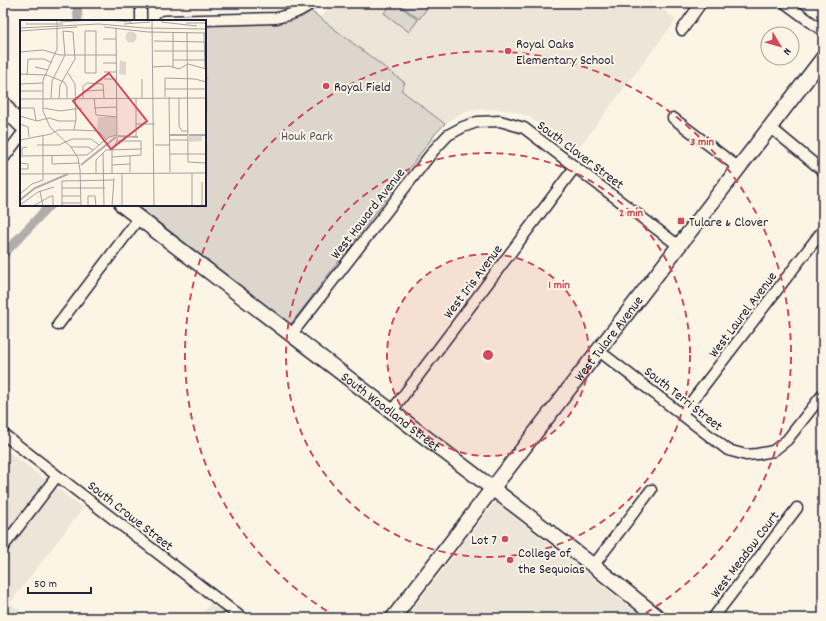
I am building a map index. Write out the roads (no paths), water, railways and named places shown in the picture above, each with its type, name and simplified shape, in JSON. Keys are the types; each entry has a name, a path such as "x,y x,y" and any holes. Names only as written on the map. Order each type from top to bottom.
{"street":[{"path":"141,3 141,20"},
{"path":"201,20 276,18 294,14 312,3"},
{"path":"682,30 701,3"},
{"path":"785,3 823,31"},
{"name":"West Tulare Avenue","path":"393,618 493,490 823,58"},
{"path":"3,103 20,125"},
{"path":"673,118 739,168"},
{"name":"South Clover Street","path":"477,122 500,121 524,128 679,246"},
{"name":"West Howard Avenue","path":"292,335 434,150 448,136 463,127 477,122"},
{"path":"770,126 823,171"},
{"path":"3,159 20,136"},
{"name":"West Iris Avenue","path":"391,412 575,167"},
{"name":"South Woodland Street","path":"123,206 659,618"},
{"path":"58,324 138,218"},
{"name":"West Laurel Avenue","path":"682,414 823,230"},
{"name":"South Terri Street","path":"599,351 728,450 746,455 773,451 787,440 823,394"},
{"name":"South Crowe Street","path":"3,434 242,618"},
{"path":"3,547 57,476"},
{"path":"593,566 651,490"},
{"name":"West Meadow Court","path":"713,618 797,508"}],"waterway":[{"path":"77,3 78,20"},
{"path":"3,255 49,206"}],"place":[{"name":"Royal Oaks Elementary School","path":"508,51"},
{"name":"Royal Field","path":"326,86"},
{"name":"Tulare & Clover","path":"681,221"},
{"name":"Lot 7","path":"505,539"},
{"name":"College of the Sequoias","path":"510,560"}],"park label":[{"name":"Houk Park","path":"307,135"}]}
